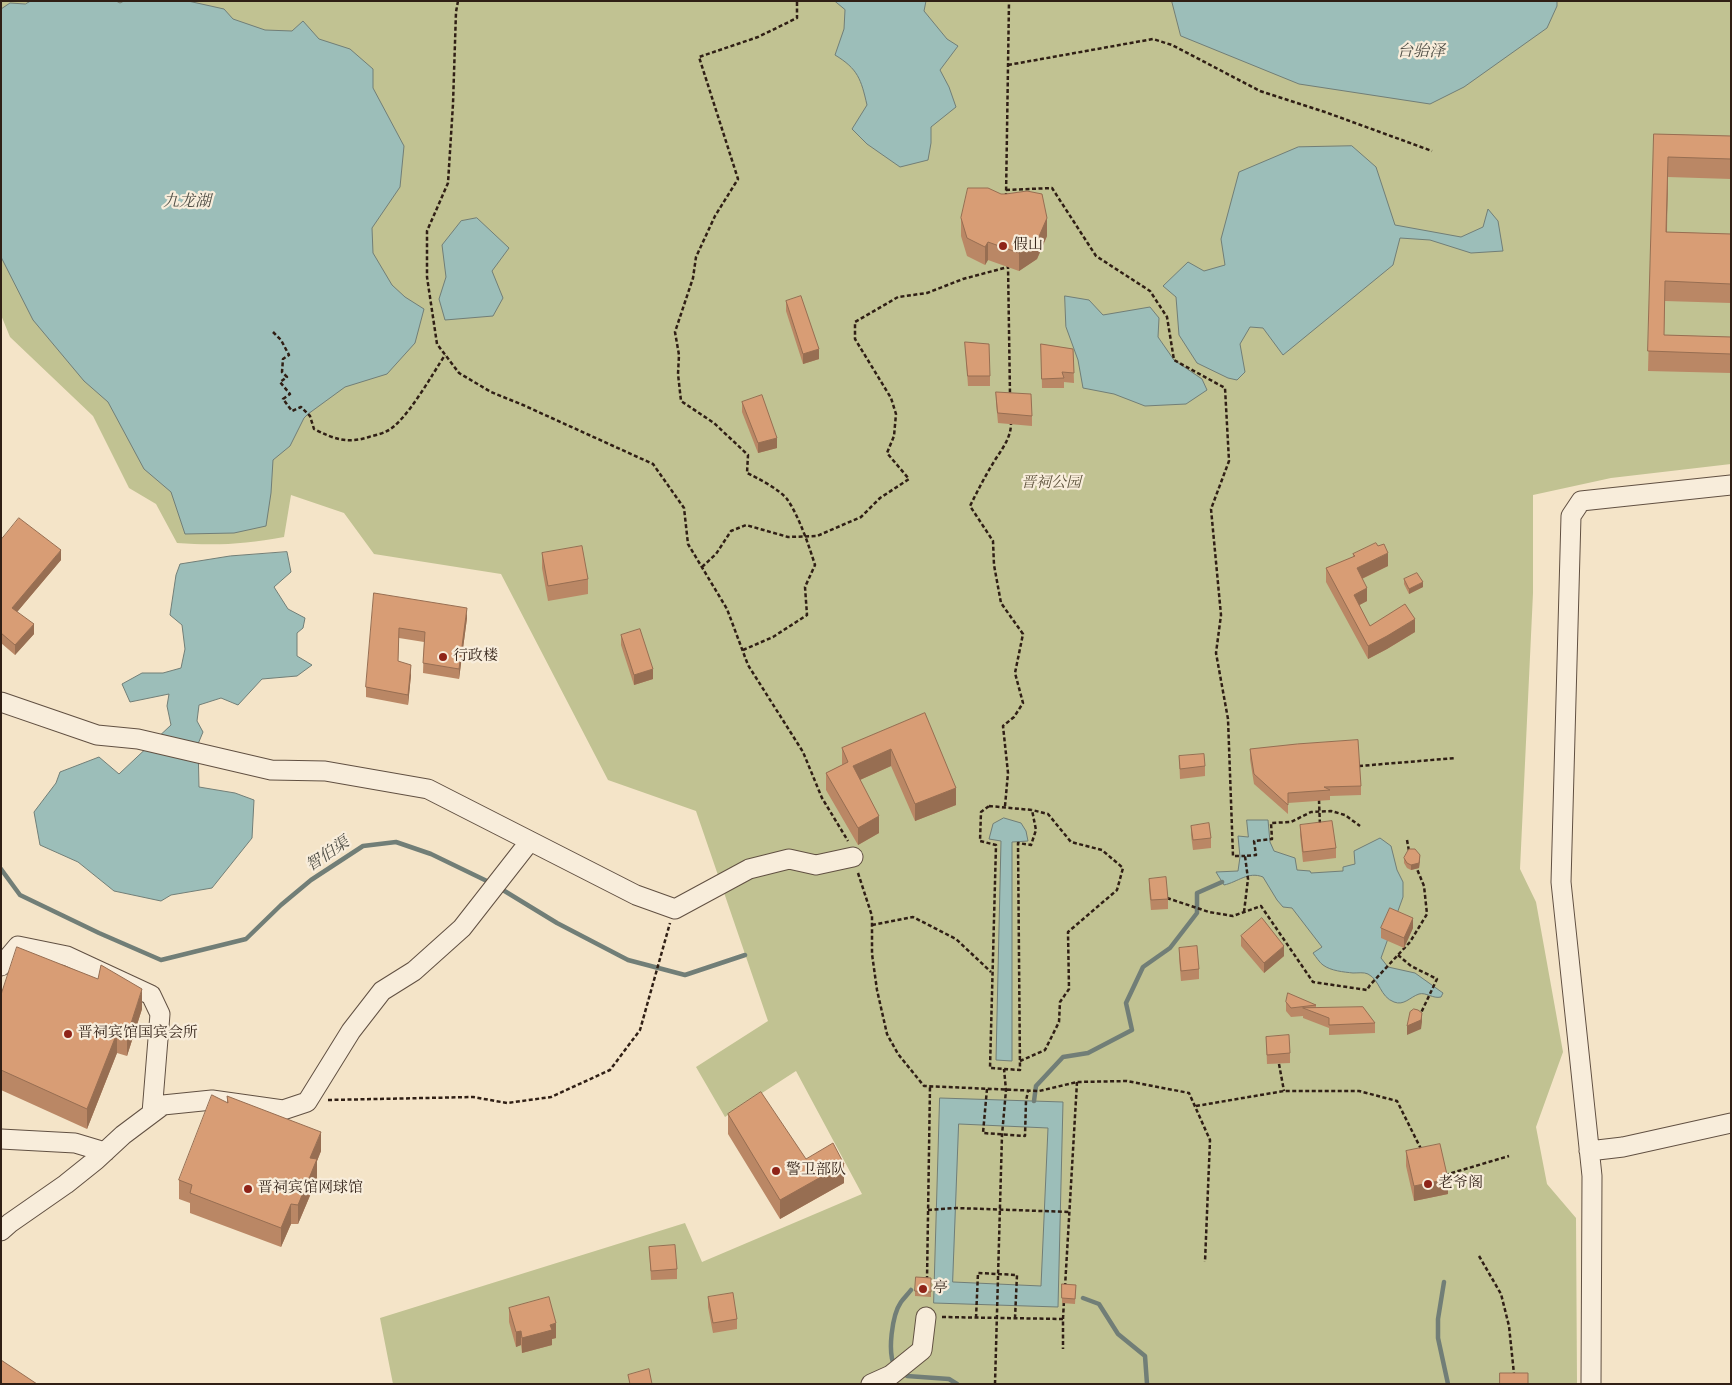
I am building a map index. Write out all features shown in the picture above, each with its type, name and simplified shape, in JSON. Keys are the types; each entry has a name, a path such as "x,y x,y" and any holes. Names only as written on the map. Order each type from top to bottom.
{"street":[{"path":"1590,1384 1592,1176 1561,882 1571,516 1580,501 1731,484"},
{"path":"1,702 97,736 138,739 200,755 213,756 271,770 325,771 428,789 636,895 674,909 748,869 789,859 816,865 853,857"},
{"path":"1,1231 66,1184 123,1135 163,1105 212,1100 283,1110 307,1102 351,1030 382,991 414,971 462,928 530,841"},
{"path":"1,966 18,946 67,956 151,995 160,1014 152,1114"},
{"path":"1590,1151 1623,1147 1731,1123"},
{"path":"1,1138 75,1143 105,1152"},
{"path":"871,1384 896,1370 922,1350 926,1317"}],"path":[{"path":"458,1 448,183 427,231 427,277 437,344 459,373 491,392 653,464 684,508 688,544 727,610 748,665 803,752 822,798 847,837 872,916 874,972 887,1034 898,1054 924,1086 1039,1091 1077,1082 1127,1081 1190,1093 1210,1140 1205,1262"},
{"path":"742,650 773,637 807,615 805,586 815,565 806,536 786,498 758,478 747,473 748,455 714,423 681,401 678,374 679,356 675,332 693,278 696,258 715,216 738,178 700,57 758,37 797,18 797,1"},
{"path":"1006,204 1009,1"},
{"path":"1008,65 1153,38 1260,91 1325,112 1432,151"},
{"path":"1006,190 1052,188 1096,256 1150,290 1167,317 1174,360 1225,388 1229,461 1211,509 1222,615 1216,653 1228,719 1233,856 1256,855 1254,841 1272,839 1271,823 1290,822 1311,812 1331,810 1345,815 1360,826"},
{"path":"1008,258 1010,402"},
{"path":"702,567 716,554 731,530 746,525 788,537 817,536 861,517 880,498 909,479 887,453 894,436 896,414 891,398 855,340 856,322 898,296 927,293 963,279 1008,267"},
{"path":"273,332 281,340 289,355 282,359 282,372 287,377 280,382 290,394 283,399 292,411 301,407 310,416 314,429 330,437 350,441 389,431 402,418 445,355"},
{"path":"1005,806 1008,773 1003,726 1014,717 1023,703 1015,672 1023,634 1001,603 994,566 993,541 970,506 1008,440 1011,422"},
{"path":"1359,766 1456,758"},
{"path":"1319,800 1320,833"},
{"path":"1020,1061 1045,1050 1059,1022 1060,1002 1069,988 1068,932 1117,890 1123,868 1102,850 1071,842 1048,814 1032,810 1005,806 989,806 981,812 980,841 996,845 991,972 990,1068 1020,1070 1018,843 1031,845 1036,830 1032,810"},
{"path":"1406,840 1409,855"},
{"path":"1244,912 1248,879 1245,856"},
{"path":"1167,898 1209,912 1233,916 1261,906 1313,982 1367,990 1410,942 1427,914 1424,886 1416,870"},
{"path":"307,1102 335,1099 473,1097 507,1103 551,1097 610,1070 640,1030 674,909"},
{"path":"872,925 913,917 956,939 991,972"},
{"path":"1398,955 1411,966 1437,979 1418,1018"},
{"path":"1279,1064 1284,1091"},
{"path":"995,1384 1002,1135 1006,1100 1004,1069"},
{"path":"1064,1290 1077,1082"},
{"path":"927,1288 930,1086"},
{"path":"987,1089 982,1133 1002,1135 1025,1136 1024,1127 1028,1091"},
{"path":"1196,1106 1284,1091 1359,1091 1397,1100 1422,1152"},
{"path":"1446,1175 1509,1156"},
{"path":"928,1210 956,1208 1070,1212"},
{"path":"1479,1256 1501,1294 1510,1326 1515,1383"},
{"path":"976,1318 978,1273 1017,1275 1015,1318"},
{"path":"1063,1349 1064,1299"},
{"path":"926,1317 1063,1319"}],"green space":[{"name":"晋祠公园","path":"1,1 1731,1 1731,464 1611,478 1533,495 1533,593 1520,869 1536,902 1563,1052 1536,1127 1547,1184 1576,1218 1577,1384 393,1384 380,1318 685,1223 702,1262 862,1194 796,1071 725,1117 696,1067 768,1021 696,811 608,780 501,574 374,554 344,513 291,495 284,537 231,544 177,543 156,504 129,488 93,416 10,337 1,315"}],"water":[{"name":"九龙湖","path":"31,1 116,1 120,3 124,1 188,1 224,9 233,19 265,30 292,31 303,21 319,39 350,49 373,69 373,88 404,146 400,187 372,228 373,253 392,285 405,297 424,309 415,343 387,374 345,387 308,414 304,418 290,446 273,460 266,526 234,533 185,534 171,492 144,469 108,402 84,381 33,320 1,257 1,9 10,3 25,4"},
{"path":"835,1 926,1 924,11 947,39 958,46 940,70 949,87 956,107 931,127 928,160 900,167 867,144 852,129 867,105 863,88 854,70 835,55 844,29 845,10"},
{"name":"台骀泽","path":"1172,1 1557,1 1557,6 1547,28 1464,87 1430,104 1299,84 1181,36"},
{"path":"1352,146 1376,167 1395,225 1461,237 1483,227 1488,209 1498,221 1503,251 1471,253 1430,240 1400,238 1393,265 1283,355 1263,328 1250,327 1240,344 1245,372 1237,380 1228,378 1197,363 1179,335 1176,297 1163,286 1188,262 1204,271 1225,265 1221,239 1239,172 1298,147"},
{"path":"477,218 509,248 492,271 503,298 493,316 445,320 439,299 446,277 442,245 461,221"},
{"path":"1065,296 1089,300 1103,315 1150,307 1159,318 1158,337 1174,360 1202,379 1207,390 1186,404 1145,406 1114,394 1083,388 1078,360 1066,327"},
{"path":"287,552 291,572 274,587 288,609 305,618 303,628 297,633 297,656 312,665 297,676 262,679 238,705 221,698 199,705 197,721 203,732 198,744 199,787 235,793 254,800 252,838 212,888 171,895 161,901 114,891 78,862 40,845 34,812 56,783 60,772 99,757 119,774 171,725 167,706 169,694 130,702 122,684 142,673 163,673 181,668 185,649 182,625 170,615 176,575 180,564 230,556"},
{"path":"1004,818 1021,823 1026,831 1028,841 1012,842 1012,1061 996,1060 1001,841 989,839 993,824"},
{"path":"1247,820 1268,820 1270,842 1274,851 1295,858 1297,870 1310,871 1311,873 1343,871 1343,867 1355,864 1354,851 1380,838 1391,846 1397,870 1403,882 1403,897 1381,958 1388,967 1415,973 1443,993 1441,997 1419,994 1401,1003 1389,1000 1375,980 1368,974 1342,972 1326,967 1321,963 1313,953 1322,947 1292,908 1283,907 1277,900 1263,877 1258,875 1248,876 1224,885 1216,872 1238,871 1240,857 1238,836 1248,837"},
{"path":"940,1098 1063,1102 1058,1307 934,1303","holes":["959,1124 1048,1128 1041,1286 953,1282"]}],"building":[{"path":"1654,134 1731,136 1731,159 1668,157 1666,232 1731,234 1731,284 1665,281 1664,335 1731,337 1731,354 1648,351"},
{"name":"假山","path":"968,188 988,188 1001,194 1027,191 1042,194 1047,218 1037,241 1019,253 988,242 985,247 967,238 961,218"},
{"path":"801,296 819,349 803,354 786,301"},
{"path":"965,342 989,344 990,376 968,376"},
{"path":"1041,344 1073,349 1074,373 1062,372 1064,378 1042,379"},
{"path":"996,392 1031,394 1032,416 998,413"},
{"path":"762,395 777,438 758,443 742,402"},
{"path":"19,518 61,550 12,608 34,624 15,645 1,633 1,540"},
{"path":"1376,543 1378,546 1384,544 1388,553 1357,568 1367,588 1354,595 1370,626 1405,604 1415,619 1368,646 1326,568 1355,556 1353,554"},
{"path":"582,546 588,579 548,586 542,553"},
{"path":"1417,573 1423,582 1409,589 1404,579"},
{"name":"行政楼","path":"374,593 467,608 459,669 423,663 425,632 399,628 398,661 411,665 408,695 366,687"},
{"path":"640,629 653,669 634,675 621,635"},
{"path":"925,713 956,788 915,804 891,749 853,766 879,816 858,828 826,773 848,762 842,748"},
{"path":"1358,740 1361,786 1324,787 1330,790 1288,793 1288,805 1254,774 1250,749"},
{"path":"1204,754 1205,766 1180,769 1179,756"},
{"path":"1332,821 1336,848 1303,852 1300,825"},
{"path":"1209,823 1211,838 1193,840 1191,826"},
{"path":"1409,849 1415,849 1420,855 1419,863 1411,865 1407,863 1404,858"},
{"path":"1166,877 1168,899 1151,900 1149,879"},
{"path":"1390,908 1413,918 1404,938 1381,928"},
{"path":"1262,918 1284,946 1264,963 1241,936"},
{"path":"1197,946 1199,969 1181,971 1179,948"},
{"name":"晋祠宾馆国宾会所","path":"17,947 98,979 101,965 142,989 127,1036 117,1033 87,1109 1,1070 1,995"},
{"path":"1288,993 1316,1005 1291,1008 1286,1002"},
{"path":"1363,1007 1375,1023 1329,1025 1329,1018 1303,1008"},
{"path":"1414,1009 1422,1013 1421,1020 1407,1026 1410,1012"},
{"path":"1289,1035 1290,1053 1267,1055 1266,1037"},
{"path":"761,1092 806,1159 833,1143 844,1164 780,1200 728,1114"},
{"name":"晋祠宾馆网球馆","path":"212,1095 228,1103 227,1096 321,1132 310,1158 317,1159 298,1205 291,1204 281,1228 190,1193 192,1185 179,1180"},
{"path":"1440,1144 1448,1179 1414,1186 1406,1151"},
{"path":"675,1245 677,1269 651,1271 649,1247"},
{"name":"亭","path":"916,1277 931,1278 931,1292 915,1291"},
{"path":"1062,1284 1076,1285 1075,1299 1062,1298"},
{"path":"733,1293 737,1319 713,1323 708,1297"},
{"path":"549,1297 556,1323 550,1325 552,1330 522,1338 521,1331 516,1332 509,1308"},
{"path":"1,1360 37,1384 1,1384"},
{"path":"649,1369 652,1384 630,1384 628,1375"},
{"path":"1500,1373 1528,1373 1528,1384 1500,1384"}],"waterway":[{"name":"智伯渠","path":"1,869 20,895 161,960 246,939 281,905 311,880 363,846 396,842 431,854 491,883"},
{"path":"1034,1101 1036,1086 1063,1057 1088,1053 1132,1030 1126,1003 1143,967 1170,948 1197,913 1197,893 1222,882"},
{"name":"智伯渠","path":"498,887 557,923 628,960 685,975 745,955"},
{"path":"1444,1282 1438,1319 1438,1338 1448,1384"},
{"name":"智伯渠","path":"895,1367 891,1353 893,1325 901,1302 911,1290"},
{"path":"1083,1298 1099,1304 1118,1334 1145,1356 1147,1384"},
{"name":"智伯渠","path":"901,1372 907,1376 949,1379 957,1384"}],"place":[{"name":"假山","path":"1003,246"},
{"name":"行政楼","path":"443,657"},
{"name":"晋祠宾馆国宾会所","path":"68,1034"},
{"name":"警卫部队","path":"776,1171"},
{"name":"老爷阁","path":"1428,1184"},
{"name":"晋祠宾馆网球馆","path":"248,1189"},
{"name":"亭","path":"923,1289"}]}
